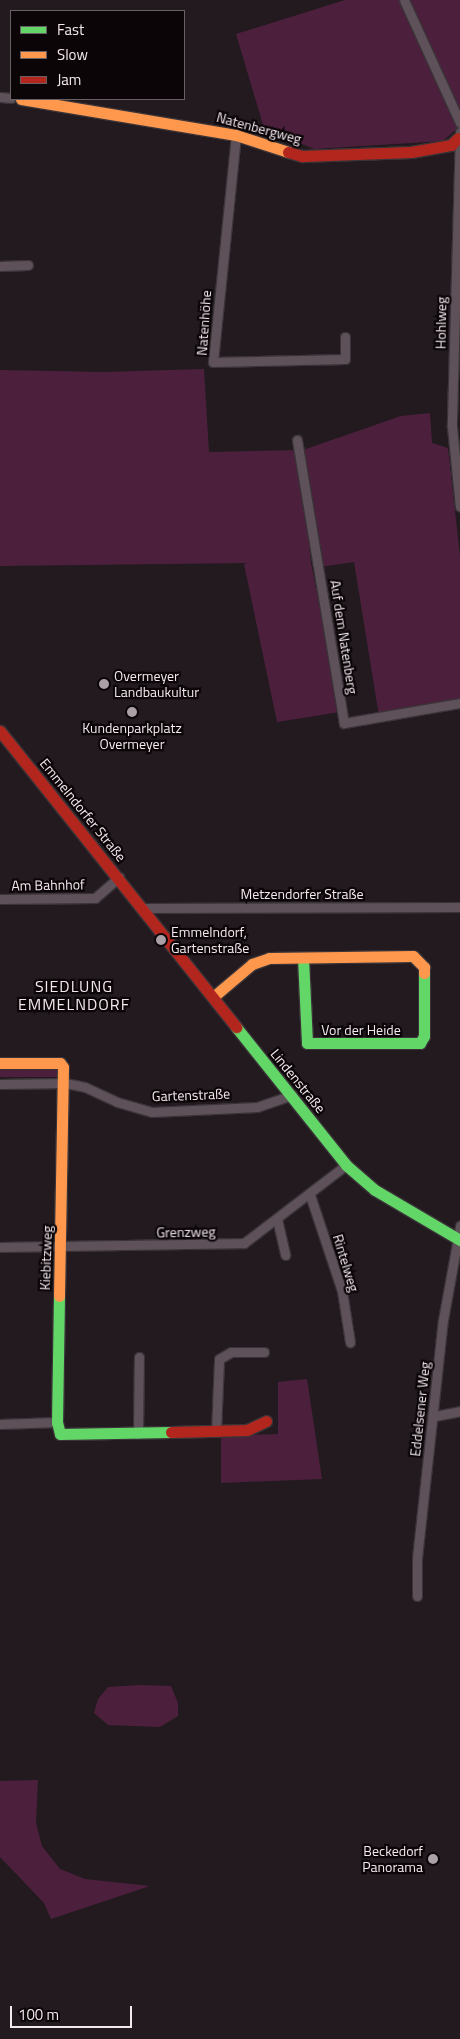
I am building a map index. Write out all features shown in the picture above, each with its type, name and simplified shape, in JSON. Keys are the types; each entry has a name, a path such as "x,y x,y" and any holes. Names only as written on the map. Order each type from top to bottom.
{"street":[{"path":"404,0 460,123"},
{"name":"Natenbergweg","path":"27,100 236,135 292,154 332,157 437,148 459,135"},
{"name":"Natenhöhe","path":"236,135 213,362 345,358 346,336"},
{"name":"Hohlweg","path":"459,135 452,427 460,507"},
{"path":"0,266 28,265"},
{"name":"Auf dem Natenberg","path":"297,440 344,723 460,703"},
{"name":"Emmelndorfer Straße","path":"0,731 144,908"},
{"name":"Am Bahnhof","path":"0,899 95,898 119,878"},
{"name":"Metzendorfer Straße","path":"144,908 460,907"},
{"name":"Lindenstraße","path":"144,908 212,997 346,1165 374,1190 459,1239"},
{"name":"Vor der Heide","path":"212,997 260,960 304,958 413,956 420,960 424,967 424,1036 420,1043 307,1043 304,958"},
{"path":"0,1063 60,1062 65,1083"},
{"name":"Gartenstraße","path":"0,1084 65,1083 86,1087 117,1102 152,1112 257,1107 292,1095"},
{"name":"Kiebitzweg","path":"65,1083 57,1422 60,1434 138,1434"},
{"name":"Grenzweg","path":"0,1247 62,1248 244,1244 346,1165"},
{"name":"Rintelweg","path":"310,1194 342,1291 350,1342"},
{"path":"277,1219 285,1255"},
{"name":"Eddelsener Weg","path":"417,1596 417,1558 435,1416 443,1320 460,1226"},
{"path":"216,1432 219,1359 231,1352 264,1352"},
{"path":"139,1357 138,1434 247,1430 266,1421"},
{"path":"435,1416 460,1411"},
{"path":"0,1424 57,1422"}],"shaded area":[{"path":"345,0 460,0 460,126 443,141 314,149 264,128 236,34"},
{"path":"204,369 209,452 299,450 311,563 340,712 277,722 244,564 248,563 0,566 0,370 104,372"},
{"path":"430,413 432,443 448,448 460,556 460,700 379,716 354,562 320,567 303,450 401,416"},
{"path":"0,1068 57,1068 57,1077 0,1077"},
{"path":"307,1379 322,1479 221,1483 221,1436 278,1434 278,1382"},
{"path":"171,1686 178,1703 178,1716 160,1727 108,1725 94,1713 98,1699 108,1687"},
{"path":"38,1780 36,1823 42,1846 60,1869 85,1879 150,1886 51,1919 44,1903 0,1857 0,1781"}],"traffic: fast":[{"path":"303,958 307,1043 420,1043 424,1036 424,973"},
{"path":"236,1027 346,1165 375,1190 460,1240"},
{"path":"59,1296 57,1422 60,1434 171,1432"}],"traffic: slow":[{"path":"27,100 236,135 288,152"},
{"path":"213,997 252,964 269,958 413,956 424,967 424,973"},
{"path":"0,1063 60,1063 63,1067 59,1296"}],"traffic: jam":[{"path":"288,152 302,156 411,152 451,145 458,138"},
{"path":"0,731 236,1027"},
{"path":"171,1432 247,1430 266,1421"}],"place":[{"name":"Overmeyer Landbaukultur","path":"104,684"},
{"name":"Kundenparkplatz Overmeyer","path":"132,712"},
{"name":"Emmelndorf, Gartenstraße","path":"161,940"},
{"name":"Beckedorf Panorama","path":"433,1859"}],"district":[{"name":"SIEDLUNG EMMELNDORF","path":"74,995"}]}
